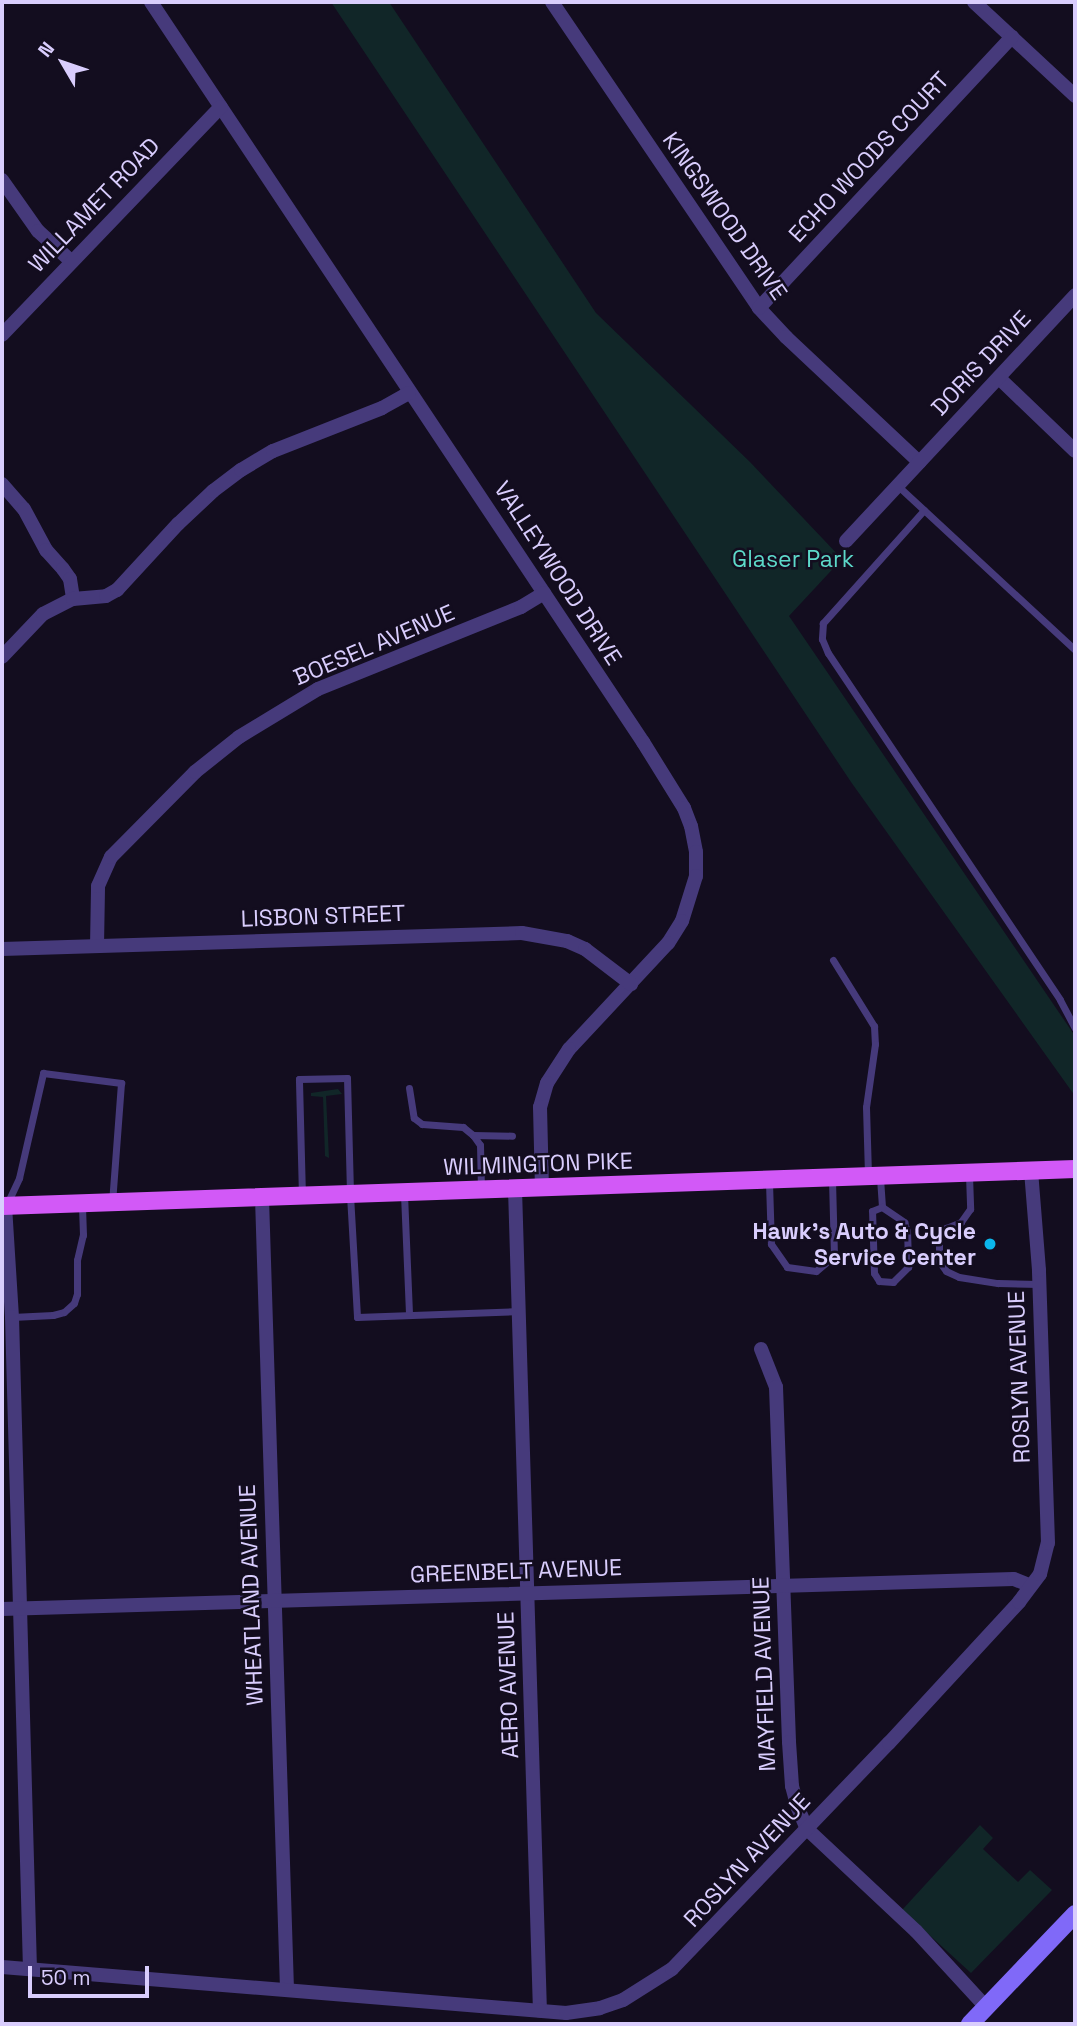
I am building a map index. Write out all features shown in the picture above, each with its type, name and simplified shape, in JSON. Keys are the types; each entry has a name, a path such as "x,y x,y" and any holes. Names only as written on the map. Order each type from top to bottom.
{"main road":[{"name":"WILMINGTON PIKE","path":"4,1206 1075,1169"},
{"path":"970,2024 1075,1914"}],"street":[{"name":"VALLEYWOOD DRIVE","path":"150,2 672,786 691,826 696,852 692,896 682,921 668,943 569,1049 547,1083 540,1107 542,1188"},
{"name":"KINGSWOOD DRIVE","path":"552,2 759,308 786,337 919,462"},
{"path":"974,2 1075,96"},
{"name":"ECHO WOODS COURT","path":"759,308 1012,37"},
{"name":"WILLAMET ROAD","path":"2,335 221,107"},
{"path":"2,180 38,232 71,261"},
{"name":"DORIS DRIVE","path":"846,541 1075,295"},
{"path":"999,378 1075,451"},
{"path":"2,657 43,614 73,600 106,596 117,590 178,524 213,491 241,470 273,451 382,408 409,393"},
{"path":"2,484 24,509 41,542 63,569 69,579 73,600"},
{"name":"BOESEL AVENUE","path":"97,946 98,886 111,857 203,765 239,737 318,689 521,607 544,593"},
{"name":"LISBON STREET","path":"2,949 522,933 568,941 606,962 631,984"},
{"name":"ROSLYN AVENUE","path":"2,1967 566,2013 600,2008 645,1988 698,1946 1031,1586 1046,1559 1048,1543 1039,1284 1031,1171"},
{"name":"AERO AVENUE","path":"515,1189 540,2011"},
{"name":"WHEATLAND AVENUE","path":"261,1198 287,1990"},
{"path":"4,1206 12,1317 30,1969"},
{"name":"MAYFIELD AVENUE","path":"761,1349 776,1387 792,1786 807,1829 916,1931 986,2007"},
{"name":"GREENBELT AVENUE","path":"2,1609 1014,1579 1031,1586"}],"lane":[{"path":"897,486 1075,650"},
{"path":"924,510 823,623 822,639 828,653 1060,1000 1075,1028"},
{"path":"833,960 874,1026 875,1044 866,1107 874,1178 882,1207 904,1222 908,1267 893,1282 879,1281 874,1273 872,1211 882,1207"},
{"path":"4,1206 19,1178 43,1073 121,1083 112,1203"},
{"path":"302,1197 299,1079 347,1078 350,1195 358,1317 520,1311"},
{"path":"409,1088 414,1118 422,1124 463,1127 473,1135 480,1146 481,1191"},
{"path":"473,1135 512,1136"},
{"path":"969,1174 970,1209 961,1222 946,1228 939,1240 939,1261 946,1271 959,1277 998,1283 1039,1284"},
{"path":"769,1181 771,1244 788,1267 816,1271 834,1256 832,1179"},
{"path":"404,1194 409,1315"},
{"path":"12,1317 53,1315 64,1312 74,1303 78,1294 77,1260 83,1236 82,1204"}],"green space":[{"name":"Glaser Park","path":"331,2 389,2 596,313 750,462 842,559 789,616 1075,1036 1075,1096 851,782"},
{"path":"338,1089 342,1094 326,1096 329,1158 325,1156 323,1097 311,1096 311,1093"},
{"path":"980,1825 993,1838 983,1849 1018,1882 1030,1870 1052,1890 971,1973 902,1910"}],"place":[{"name":"Hawk's Auto & Cycle Service Center","path":"990,1244"}]}
